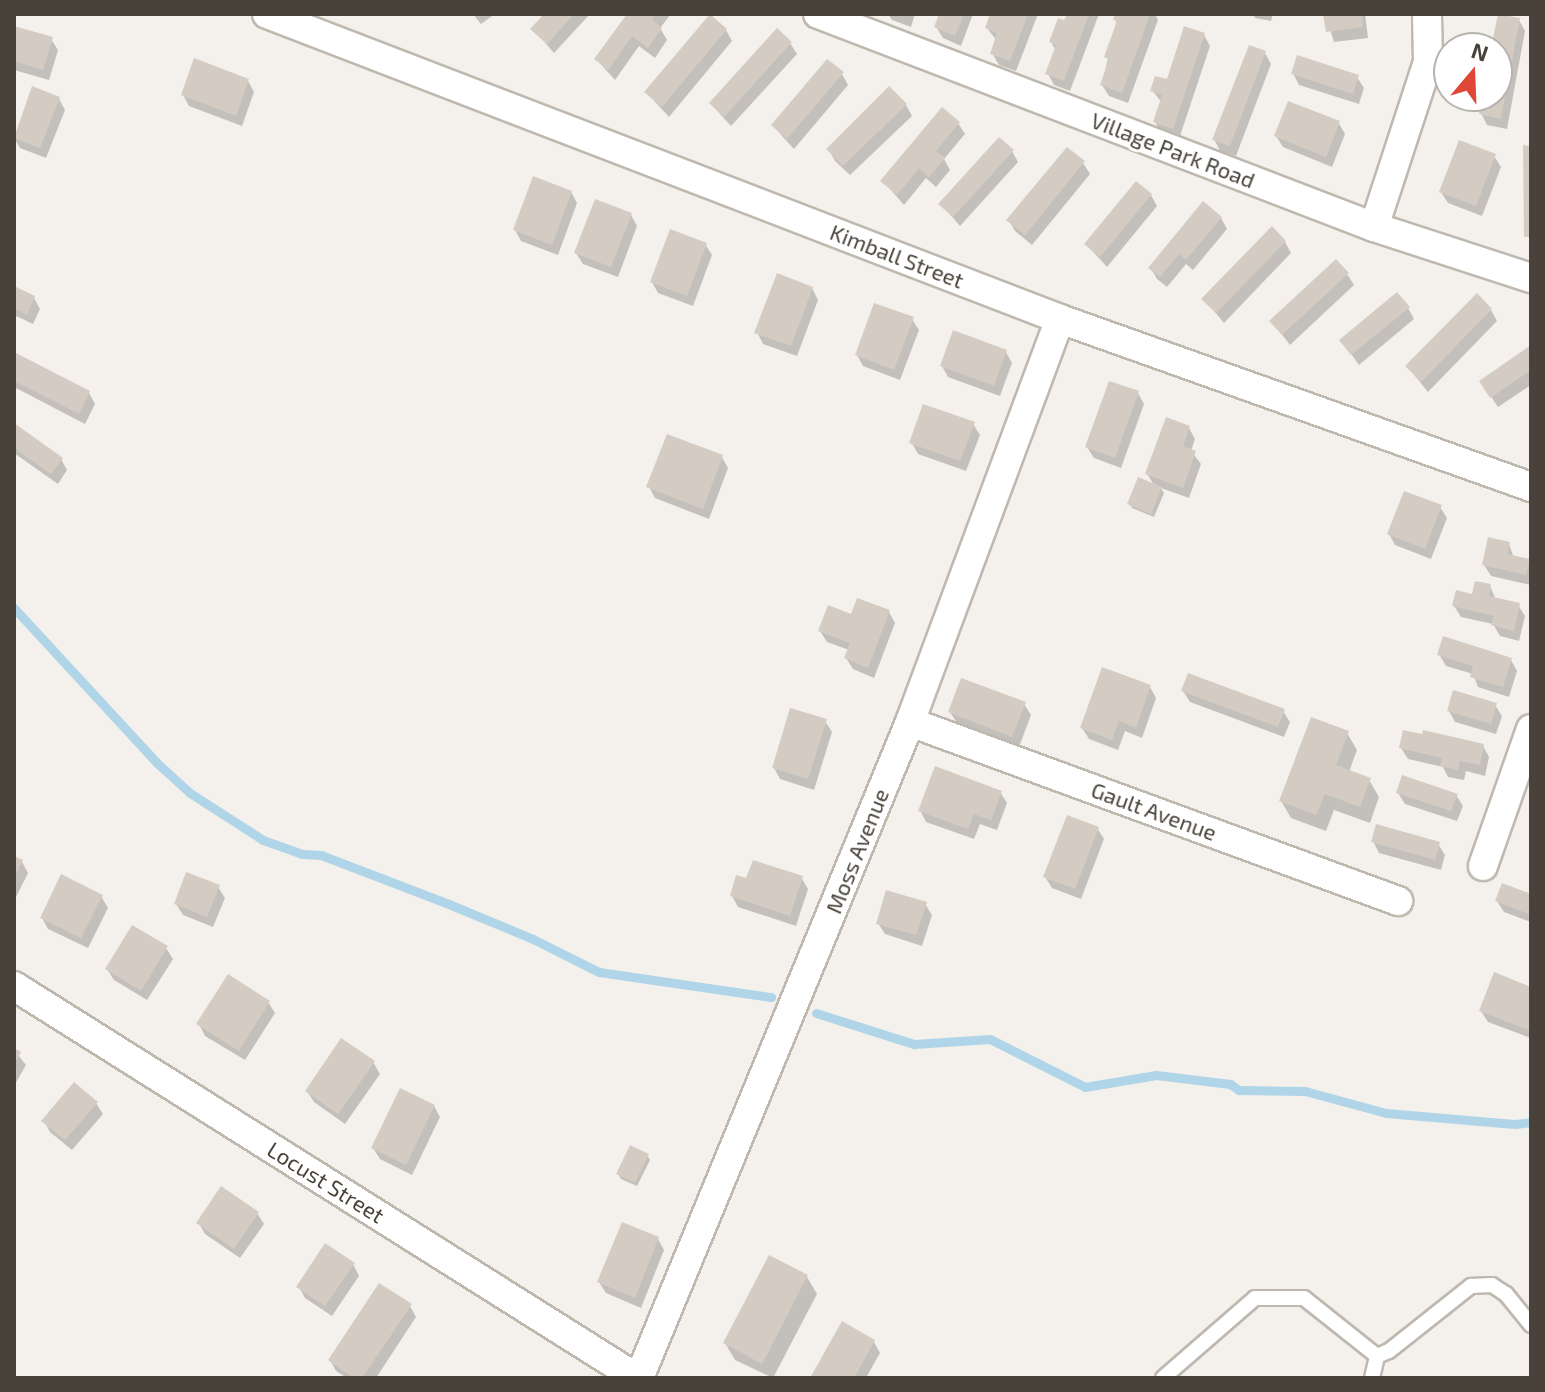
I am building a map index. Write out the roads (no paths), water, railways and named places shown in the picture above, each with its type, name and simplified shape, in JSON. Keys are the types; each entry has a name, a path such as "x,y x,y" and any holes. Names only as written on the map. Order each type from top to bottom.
{"street":[{"name":"Kimball Street","path":"267,14 1060,319 1531,487"},
{"name":"Village Park Road","path":"818,14 1374,227 1531,278"},
{"path":"1374,227 1428,62 1427,14"},
{"name":"Moss Avenue","path":"638,1378 910,722 1060,319"},
{"name":"Gault Avenue","path":"910,722 1398,901"},
{"path":"1483,866 1531,729"},
{"name":"Locust Street","path":"14,986 638,1378"}],"lane":[{"path":"1377,1356 1389,1351 1471,1286 1492,1285 1506,1294 1531,1325"},
{"path":"1163,1378 1169,1368 1255,1298 1304,1298 1377,1356"},
{"path":"1372,1378 1377,1356"}],"waterway":[{"path":"14,608 157,763 190,793 263,840 302,854 321,855 451,905 533,939 599,972 771,997"},
{"path":"816,1013 914,1044 990,1039 1085,1087 1156,1075 1230,1084 1239,1090 1305,1091 1386,1113 1515,1124 1531,1122"}]}
